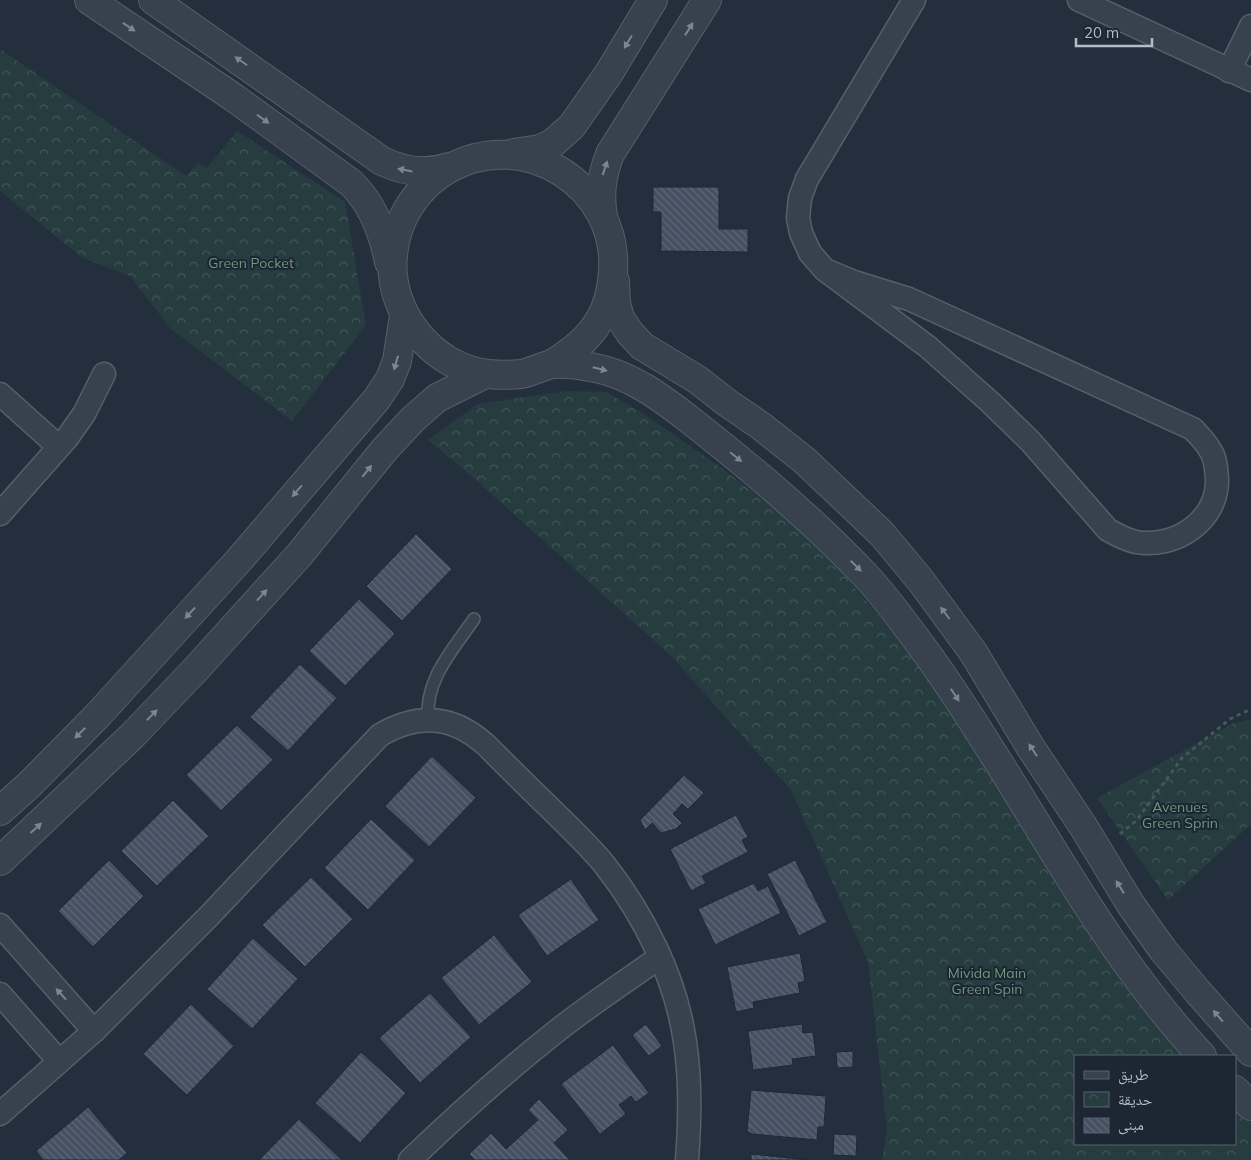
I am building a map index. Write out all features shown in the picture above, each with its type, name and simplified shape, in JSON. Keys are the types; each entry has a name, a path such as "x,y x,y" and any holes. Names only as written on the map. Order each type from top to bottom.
{"street":[{"path":"89,0 232,97 338,173 360,192 368,203 386,245 394,283 404,315 424,343 453,363 485,374 520,374 552,364 579,346 600,319 612,288 614,255"},
{"path":"153,0 382,161 396,168 410,171 440,170 486,155 524,153 540,150 553,142 572,126 591,100 653,0"},
{"path":"603,216 601,188 603,173 610,154 707,0"},
{"path":"825,270 854,282 909,299 1193,429 1212,451 1216,467 1215,496 1210,509 1201,522 1172,540 1155,543 1136,542 1108,530 1030,441 978,391 928,347 825,270 810,253 801,233 798,218 800,198 807,180 914,0"},
{"path":"1079,0 1251,80"},
{"path":"155,45 178,17"},
{"path":"1229,71 1251,26"},
{"path":"486,155 521,156 555,167 583,188 603,216 610,235 614,255 616,303 620,318 630,333 642,346 698,380 804,460 882,534 921,581 973,652 1031,748 1083,826 1131,905 1198,992 1251,1052"},
{"path":"394,283 392,259 396,236 404,215 416,195 433,179 453,166"},
{"path":"0,811 29,785 98,715 240,559 376,400 390,379 397,361 404,315"},
{"path":"552,364 599,368 619,375 664,402 729,451 786,498 869,579 932,661 971,718 1095,918 1127,965 1158,1006 1201,1055"},
{"path":"0,514 59,447 84,414 104,374"},
{"path":"0,861 132,736 196,669 300,554 385,449 413,419 437,398 485,374"},
{"path":"0,394 59,447"},
{"path":"0,1114 94,1031 209,916 380,735 394,726 428,720 444,722 474,734 578,836 625,893 644,924 660,957 676,1004 685,1042 689,1089 687,1160"},
{"path":"0,925 94,1031"},
{"path":"410,1160 458,1114 546,1040 609,992 660,957"},
{"path":"0,994 59,1061"},
{"path":"1236,1091 1251,1106"}],"lane":[{"path":"428,720 428,698 435,677 474,619"}],"path":[{"path":"1098,852 1136,821 1182,758 1230,719 1251,709"}],"green space":[{"name":"Green Pocket","path":"0,49 186,176 198,163 207,168 237,131 345,202 366,325 292,421 171,329 130,276 83,258 0,191"},
{"name":"Mivida Main Green Spin","path":"567,391 606,392 644,414 723,469 810,535 949,698 1131,994 1186,1055 1074,1055 1074,1145 1236,1145 1236,1109 1251,1122 1251,1160 882,1160 887,1129 868,962 791,790 670,655 468,473 428,440 478,404"},
{"name":"Avenues Green Sprin","path":"1251,719 1251,824 1168,900 1097,798 1234,723"}],"building":[{"path":"653,187 719,187 719,229 748,229 748,252 661,251 661,212 653,212"},
{"path":"416,534 452,569 402,621 366,586"},
{"path":"359,599 395,634 345,686 309,651"},
{"path":"300,664 337,698 288,751 250,717"},
{"path":"237,725 273,760 221,811 186,775"},
{"path":"432,756 476,798 429,847 385,806"},
{"path":"684,775 704,793 688,809 682,804 673,814 682,823 676,829 661,833 652,823 645,830 640,820"},
{"path":"173,800 209,836 157,886 121,851"},
{"path":"736,815 748,837 742,840 748,852 702,876 706,883 691,891 670,849"},
{"path":"371,819 415,860 368,910 324,868"},
{"path":"109,860 144,896 93,947 58,911"},
{"path":"795,860 827,922 799,936 767,874"},
{"path":"311,877 353,919 305,967 262,925"},
{"path":"571,879 599,920 547,956 518,915"},
{"path":"754,883 758,891 768,886 781,913 715,945 698,909"},
{"path":"494,935 532,982 479,1025 441,978"},
{"path":"253,938 298,979 252,1029 207,989"},
{"path":"800,953 805,981 798,983 800,993 753,1002 754,1008 736,1012 727,967"},
{"path":"430,993 471,1037 420,1083 379,1038"},
{"path":"191,1004 234,1046 187,1095 143,1054"},
{"path":"646,1024 662,1046 649,1056 632,1035"},
{"path":"802,1024 803,1033 813,1032 816,1056 792,1059 793,1065 753,1070 748,1031"},
{"path":"613,1045 649,1093 636,1102 631,1096 619,1105 626,1114 600,1134 561,1084"},
{"path":"853,1051 853,1067 837,1068 836,1052"},
{"path":"361,1052 406,1093 360,1143 315,1103"},
{"path":"751,1090 826,1096 824,1127 818,1127 817,1140 752,1134 747,1131"},
{"path":"539,1099 568,1130 554,1143 570,1160 475,1160 469,1154 491,1133 506,1149 538,1120 528,1110"},
{"path":"88,1107 127,1153 119,1160 43,1160 36,1151"},
{"path":"299,1119 342,1160 259,1160"},
{"path":"834,1134 857,1135 856,1156 833,1155"},
{"path":"751,1154 809,1160 751,1160"}]}
